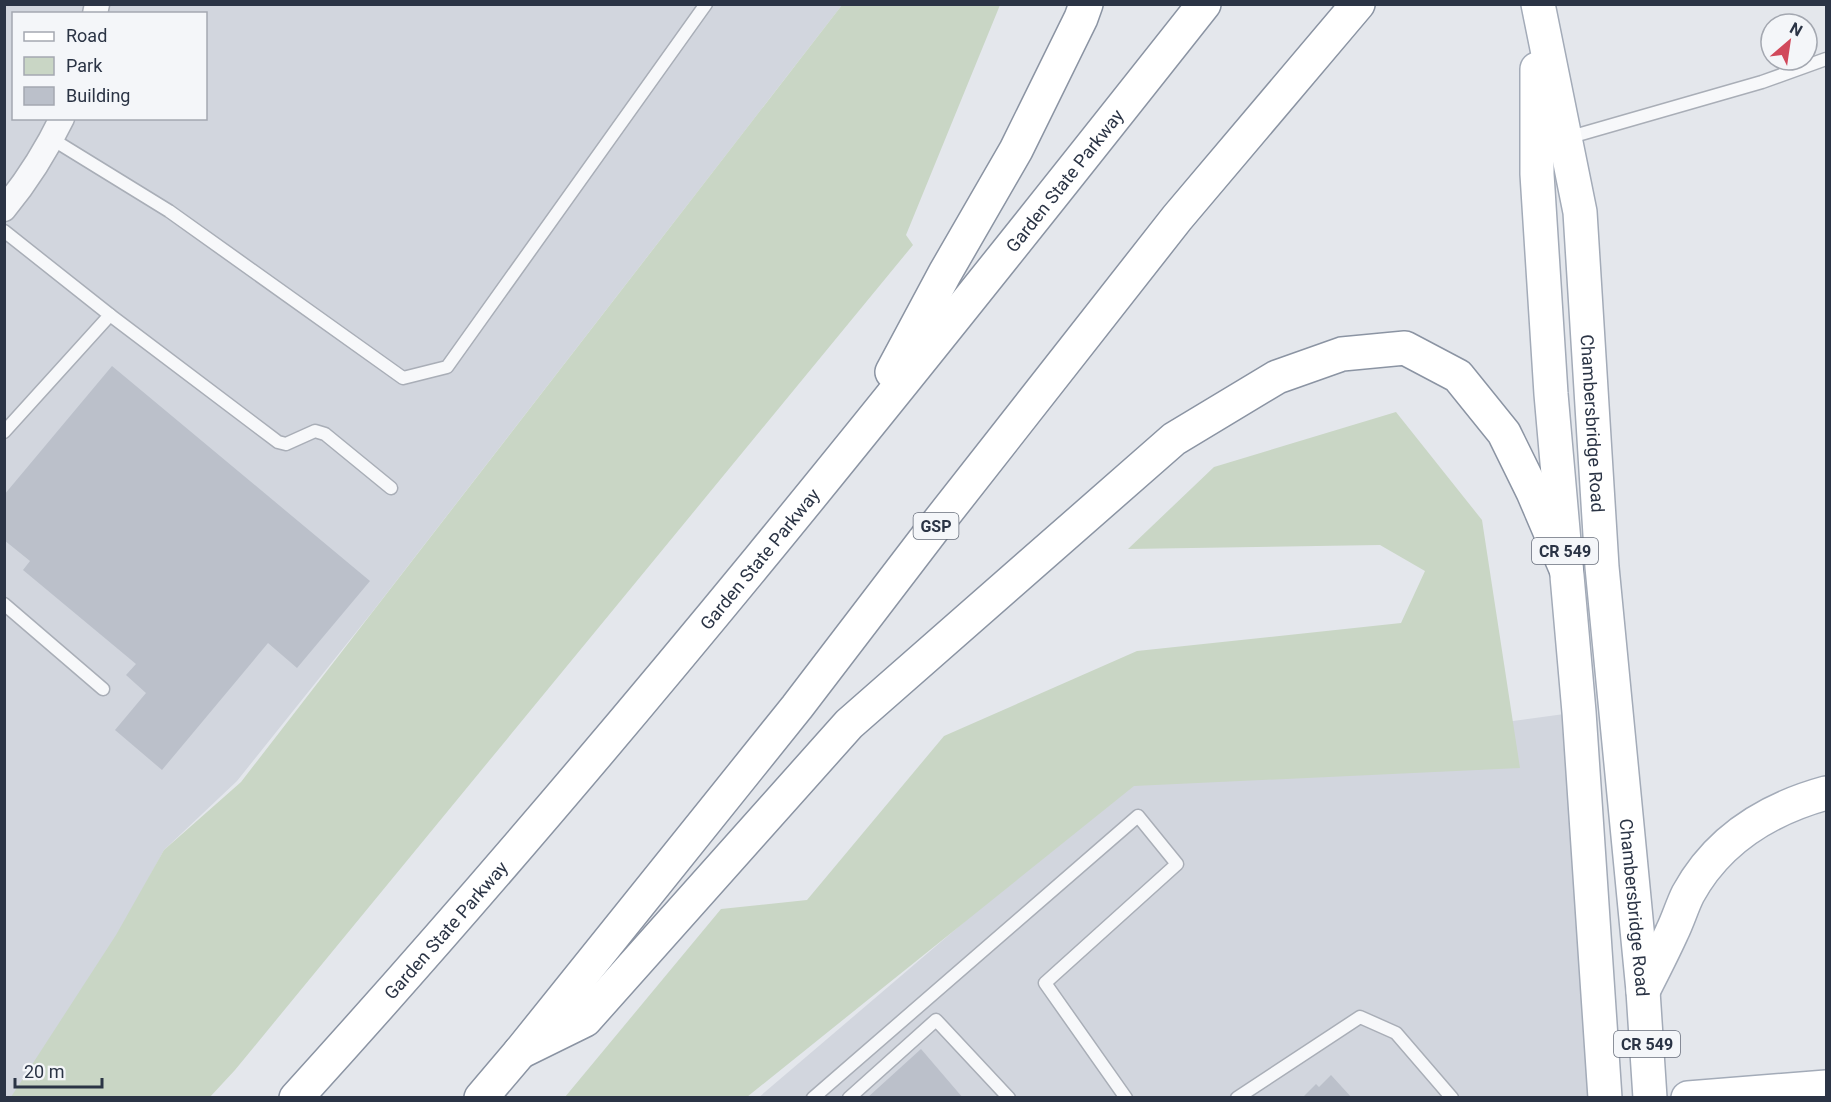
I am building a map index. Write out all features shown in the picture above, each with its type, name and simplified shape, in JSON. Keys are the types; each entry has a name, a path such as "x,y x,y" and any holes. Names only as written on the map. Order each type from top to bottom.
{"main road":[{"path":"857,437 945,273 1016,150 1086,4"},
{"name":"Garden State Parkway","path":"296,1098 372,1014 631,715 982,284 1204,4"},
{"name":"GSP","path":"481,1098 797,707 933,529 1177,218 1358,4"},
{"name":"Chambersbridge Road","path":"1538,4 1580,212 1602,567 1643,991 1650,1098"},
{"name":"Chambersbridge Road","path":"1538,4 1537,174 1551,394 1579,723 1605,1098"},
{"path":"520,1052 585,1020 858,717 1174,439 1277,377 1342,354 1405,348 1458,376 1504,433 1533,492 1566,569"},
{"path":"1643,991 1689,894 1709,863 1734,837 1765,816 1796,802 1827,793"},
{"path":"1688,1098 1827,1087"}],"street":[{"path":"4,209 20,190 57,129"}],"lane":[{"path":"57,129 403,378 447,368 706,4"},
{"path":"1566,138 1762,82 1827,59"},
{"path":"4,231 110,315 278,442 286,444 315,431 325,434 391,488"},
{"path":"4,432 110,315"},
{"path":"4,604 103,689"},
{"path":"813,1098 1138,816 1177,864 1045,983 1126,1098"},
{"path":"1237,1098 1360,1017 1396,1033 1452,1098"},
{"path":"849,1098 936,1020 1009,1098"}],"shaded area":[{"path":"5,5 842,5 373,611 237,781 164,850 29,1097 5,1098"},
{"path":"1579,712 1608,1097 758,1098 1141,771"}],"green space":[{"path":"842,5 1000,5 906,235 913,245 235,1070 210,1097 11,1097 116,935 164,850 241,782"},
{"path":"1396,412 1482,520 1520,768 1134,786 747,1097 565,1097 721,909 807,900 944,736 1137,651 1401,623 1425,571 1380,545 1128,549 1214,467"}],"building":[{"path":"112,366 370,581 297,668 268,643 162,770 115,730 146,693 126,675 136,664 23,570 30,561 4,540 4,495"},
{"path":"921,1049 963,1098 867,1098"},
{"path":"1331,1075 1352,1098 1302,1098 1316,1084 1319,1087"}]}
